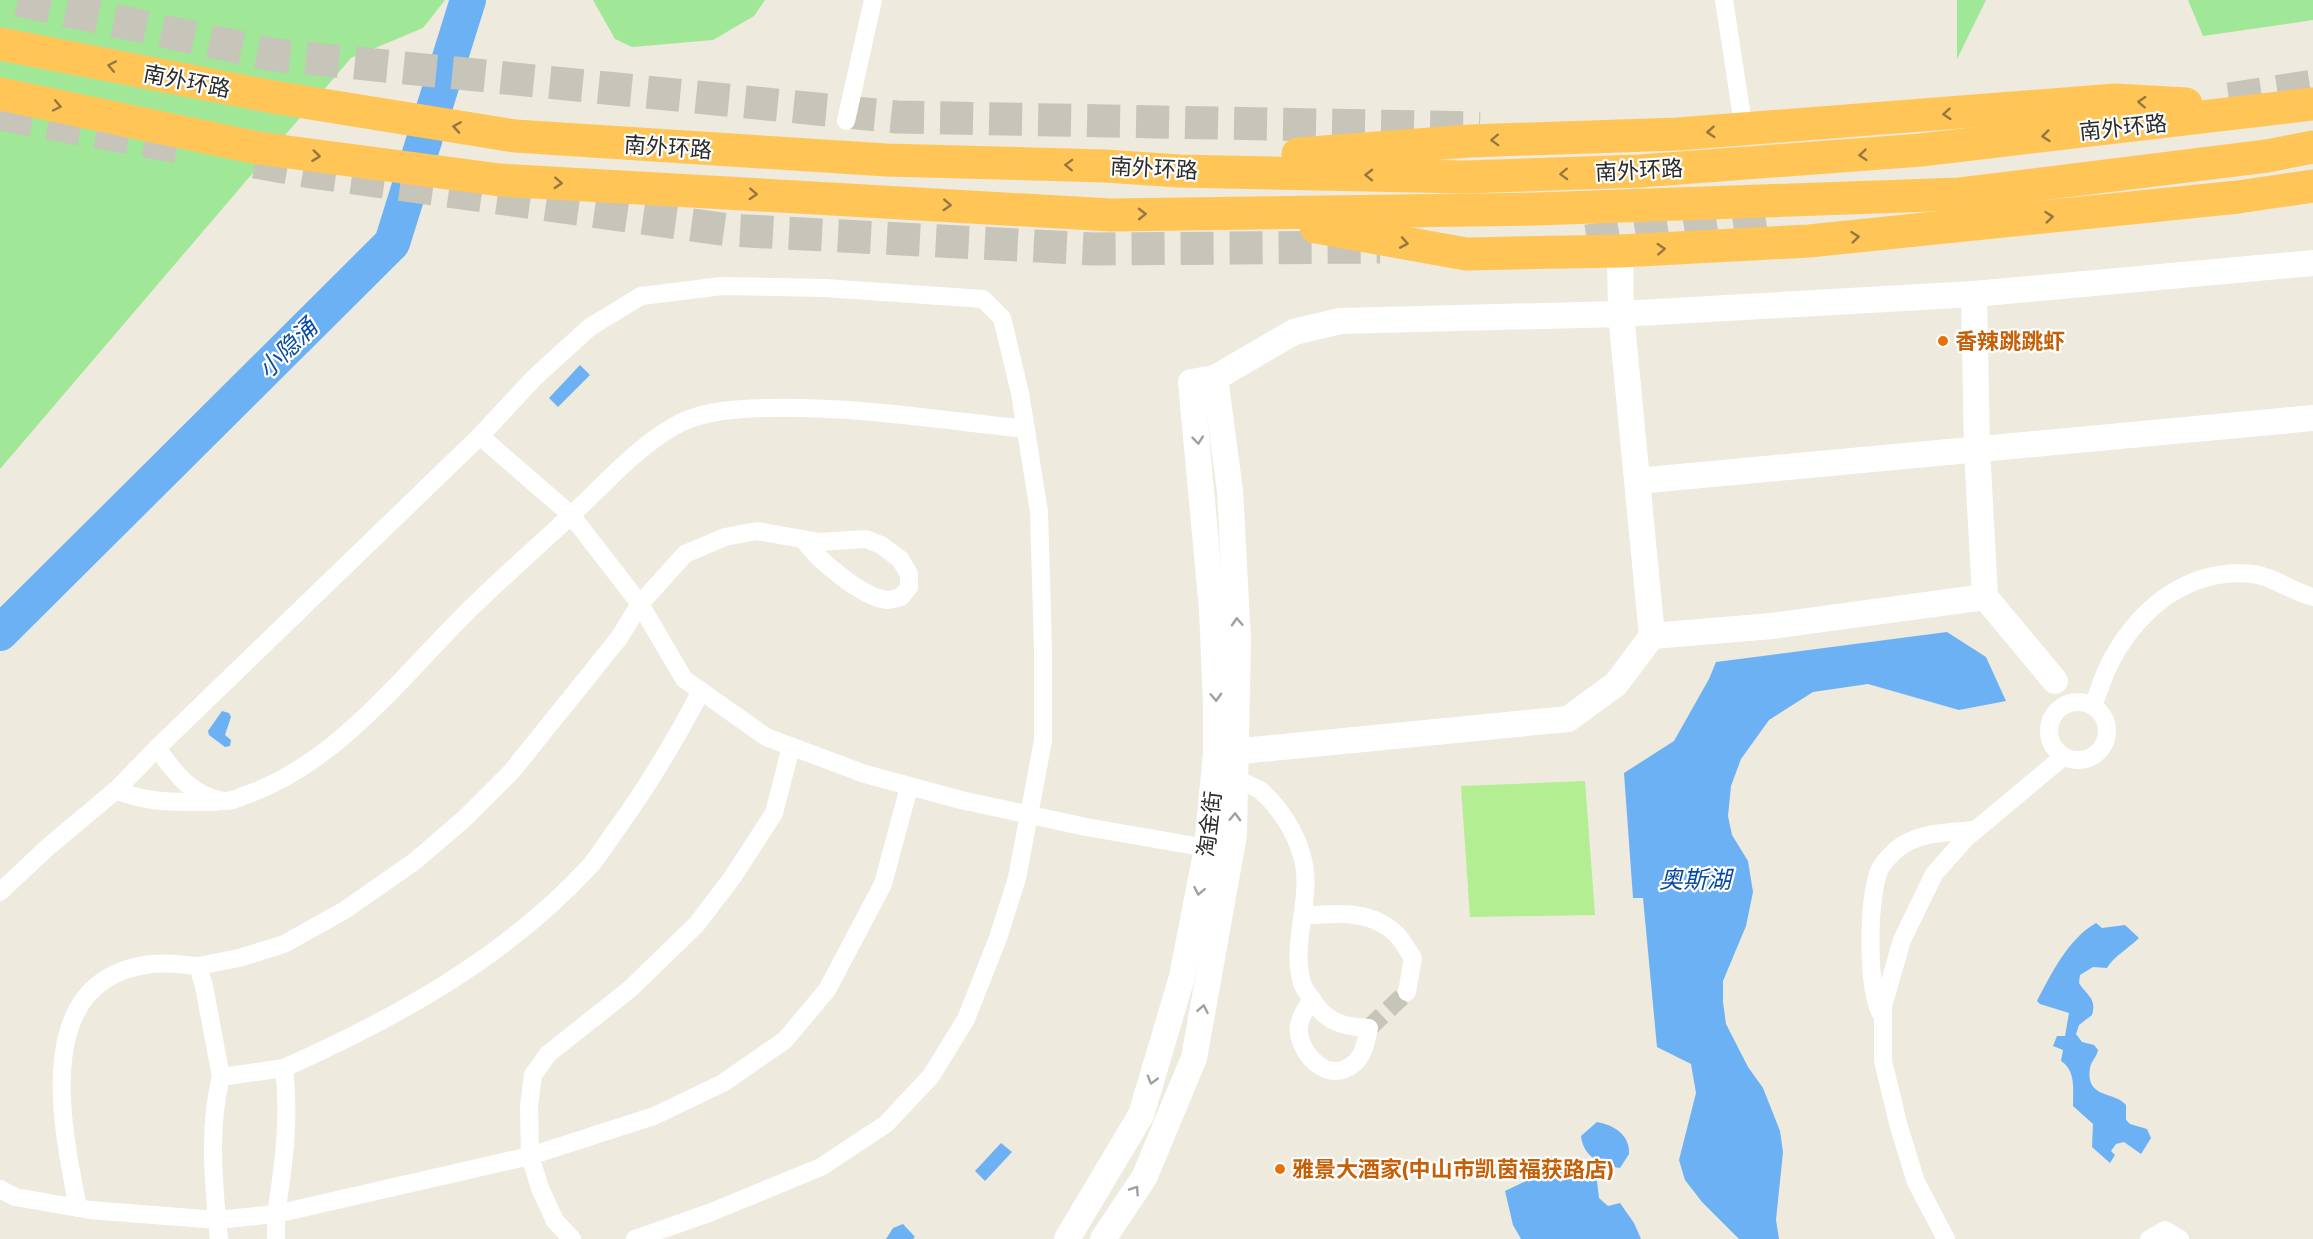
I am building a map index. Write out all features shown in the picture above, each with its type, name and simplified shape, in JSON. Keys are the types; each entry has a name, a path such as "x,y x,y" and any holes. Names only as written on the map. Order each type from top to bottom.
{"highway":[{"name":"南外环路","path":"0,44 273,98 515,136 886,160 1105,166 1179,171 1464,177 1640,171 1921,150 2298,106"},
{"name":"南外环路","path":"0,94 258,148 500,180 1111,215 1536,209 1960,194 2267,156 2313,147"},
{"path":"1179,171 1266,156 1470,141 1744,130 2115,100 2298,106"},
{"path":"1243,213 1466,254 1620,251 1809,241 2238,197 2313,186"}],"street":[{"path":"846,121 873,0"},
{"path":"1724,0 1744,130"},
{"path":"1226,753 1568,719 1616,684 1652,636 1621,314 1620,251"},
{"path":"1103,1239 1144,1178 1194,1058 1234,835 1236,780 1226,753 1238,640 1230,491 1203,380 1294,332 1340,321 1621,314 1974,294 2313,262"},
{"path":"0,892 48,847 116,790 480,436 534,378 590,327 641,296 722,286 825,288 983,299 1002,318 1020,393 1039,512 1043,650 1043,741 1017,878 998,938 966,1019 931,1076 886,1124 821,1167 709,1214 635,1239"},
{"path":"1974,294 1977,449 1985,597 2055,681 2069,703"},
{"path":"116,790 132,797 164,802 227,802 271,786 316,758 366,717 463,615 630,459 681,423 724,409 795,407 874,411 1026,429"},
{"path":"1637,481 2313,418"},
{"path":"480,436 571,515 640,604 684,679 766,737 865,774 961,801 1030,813 1086,827 1207,848"},
{"path":"78,1208 65,1142 61,1086 67,1029 87,995 117,974 152,964 198,966 240,958 284,944 345,910 415,861 464,819 512,771 619,638 640,604 686,554 725,537 757,531 803,539 819,542 866,539 881,545 900,560 909,574 909,587 901,597 886,600 865,591 840,575 811,551 803,539"},
{"path":"2093,706 2112,660 2133,628 2163,597 2189,582 2222,573 2254,574 2272,579 2313,597"},
{"path":"1652,636 1772,626 1985,597"},
{"path":"221,1077 284,1068 353,1038 416,1004 476,964 531,922 590,866 633,806 681,729 701,691"},
{"path":"2069,703 2086,703 2093,706 2104,718 2107,726 2105,742 2101,749 2096,755 2080,761 2063,757 2050,742 2048,733 2054,714 2069,703"},
{"path":"572,1239 555,1221 540,1188 530,1156 529,1106 533,1075 548,1054 630,989 696,925 732,878 774,813 791,747"},
{"path":"158,748 178,778 202,795 227,802"},
{"name":"淘金街","path":"1067,1239 1141,1115 1182,976 1226,753"},
{"path":"1946,1239 1916,1182 1899,1127 1883,1061 1883,1006 1902,940 1934,874 1975,830 2063,757"},
{"path":"1236,780 1260,790 1285,818 1303,857 1303,916 1298,947 1302,984 1312,999"},
{"path":"0,1189 15,1197 78,1208 217,1221 276,1214 530,1156 654,1116 723,1083 785,1040 827,990 884,884 909,787"},
{"path":"1883,1017 1876,1002 1871,960 1872,917 1879,870 1897,849 1918,838 1975,830"},
{"path":"1303,916 1338,913 1367,917 1396,934 1413,958 1407,992"},
{"path":"198,966 204,986 221,1077 214,1102 213,1175 219,1239"},
{"path":"276,1239 276,1214 286,1157 288,1101 284,1068"},
{"path":"2149,1239 2165,1230 2180,1239"}],"green space":[{"path":"0,0 445,0 423,28 351,58 0,469"},
{"path":"593,0 765,0 754,16 713,40 632,47 615,39"},
{"path":"1957,0 1986,0 1957,59"},
{"path":"2188,0 2313,0 2313,20 2203,36"},
{"path":"1585,781 1595,915 1470,917 1461,786"}],"water":[{"path":"580,365 590,375 558,407 549,398"},
{"name":"奥斯湖","path":"1947,632 1986,657 2006,701 1959,710 1868,684 1813,692 1769,720 1741,759 1731,786 1728,816 1732,835 1748,861 1753,892 1746,926 1723,981 1726,1024 1748,1067 1763,1088 1780,1131 1783,1152 1776,1220 1779,1239 1739,1239 1702,1202 1685,1180 1679,1160 1696,1093 1691,1064 1657,1047 1643,898 1633,898 1624,773 1674,741 1716,662"},
{"path":"222,711 229,713 231,717 225,735 231,740 230,746 225,747 209,735 208,731"},
{"path":"2096,923 2102,928 2125,925 2139,938 2117,956 2107,968 2093,967 2080,975 2079,983 2092,1001 2093,1009 2092,1015 2079,1025 2076,1034 2082,1042 2094,1045 2098,1050 2090,1068 2092,1085 2096,1090 2126,1105 2126,1120 2130,1124 2147,1129 2151,1138 2141,1154 2124,1142 2116,1144 2111,1151 2115,1155 2110,1163 2092,1147 2093,1124 2073,1106 2071,1075 2061,1061 2063,1050 2053,1046 2057,1036 2065,1036 2069,1013 2037,1001 2054,969 2069,948 2077,938"},
{"path":"1597,1122 1615,1128 1627,1141 1629,1154 1620,1168 1594,1159 1582,1143 1581,1136"},
{"path":"1001,1143 1012,1152 985,1181 975,1171"},
{"path":"1549,1156 1575,1163 1597,1181 1599,1198 1608,1206 1620,1203 1634,1223 1641,1239 1521,1239 1513,1225 1505,1191 1528,1180"},
{"path":"903,1224 915,1237 913,1239 886,1239 893,1228"}],"waterway":[{"name":"小隐涌","path":"0,633 392,243 468,0"}],"tunnel":[{"path":"18,0 275,55 897,117 1480,128"},
{"path":"2229,99 2313,86"},
{"path":"0,114 184,148"},
{"path":"255,162 311,172 728,230 1094,249 1380,247"},
{"path":"1587,241 1771,212"},
{"path":"1369,1028 1407,992"}],"place":[{"name":"香辣跳跳虾","path":"1943,341"},
{"name":"雅景大酒家(中山市凯茵福获路店)","path":"1280,1169"}]}
